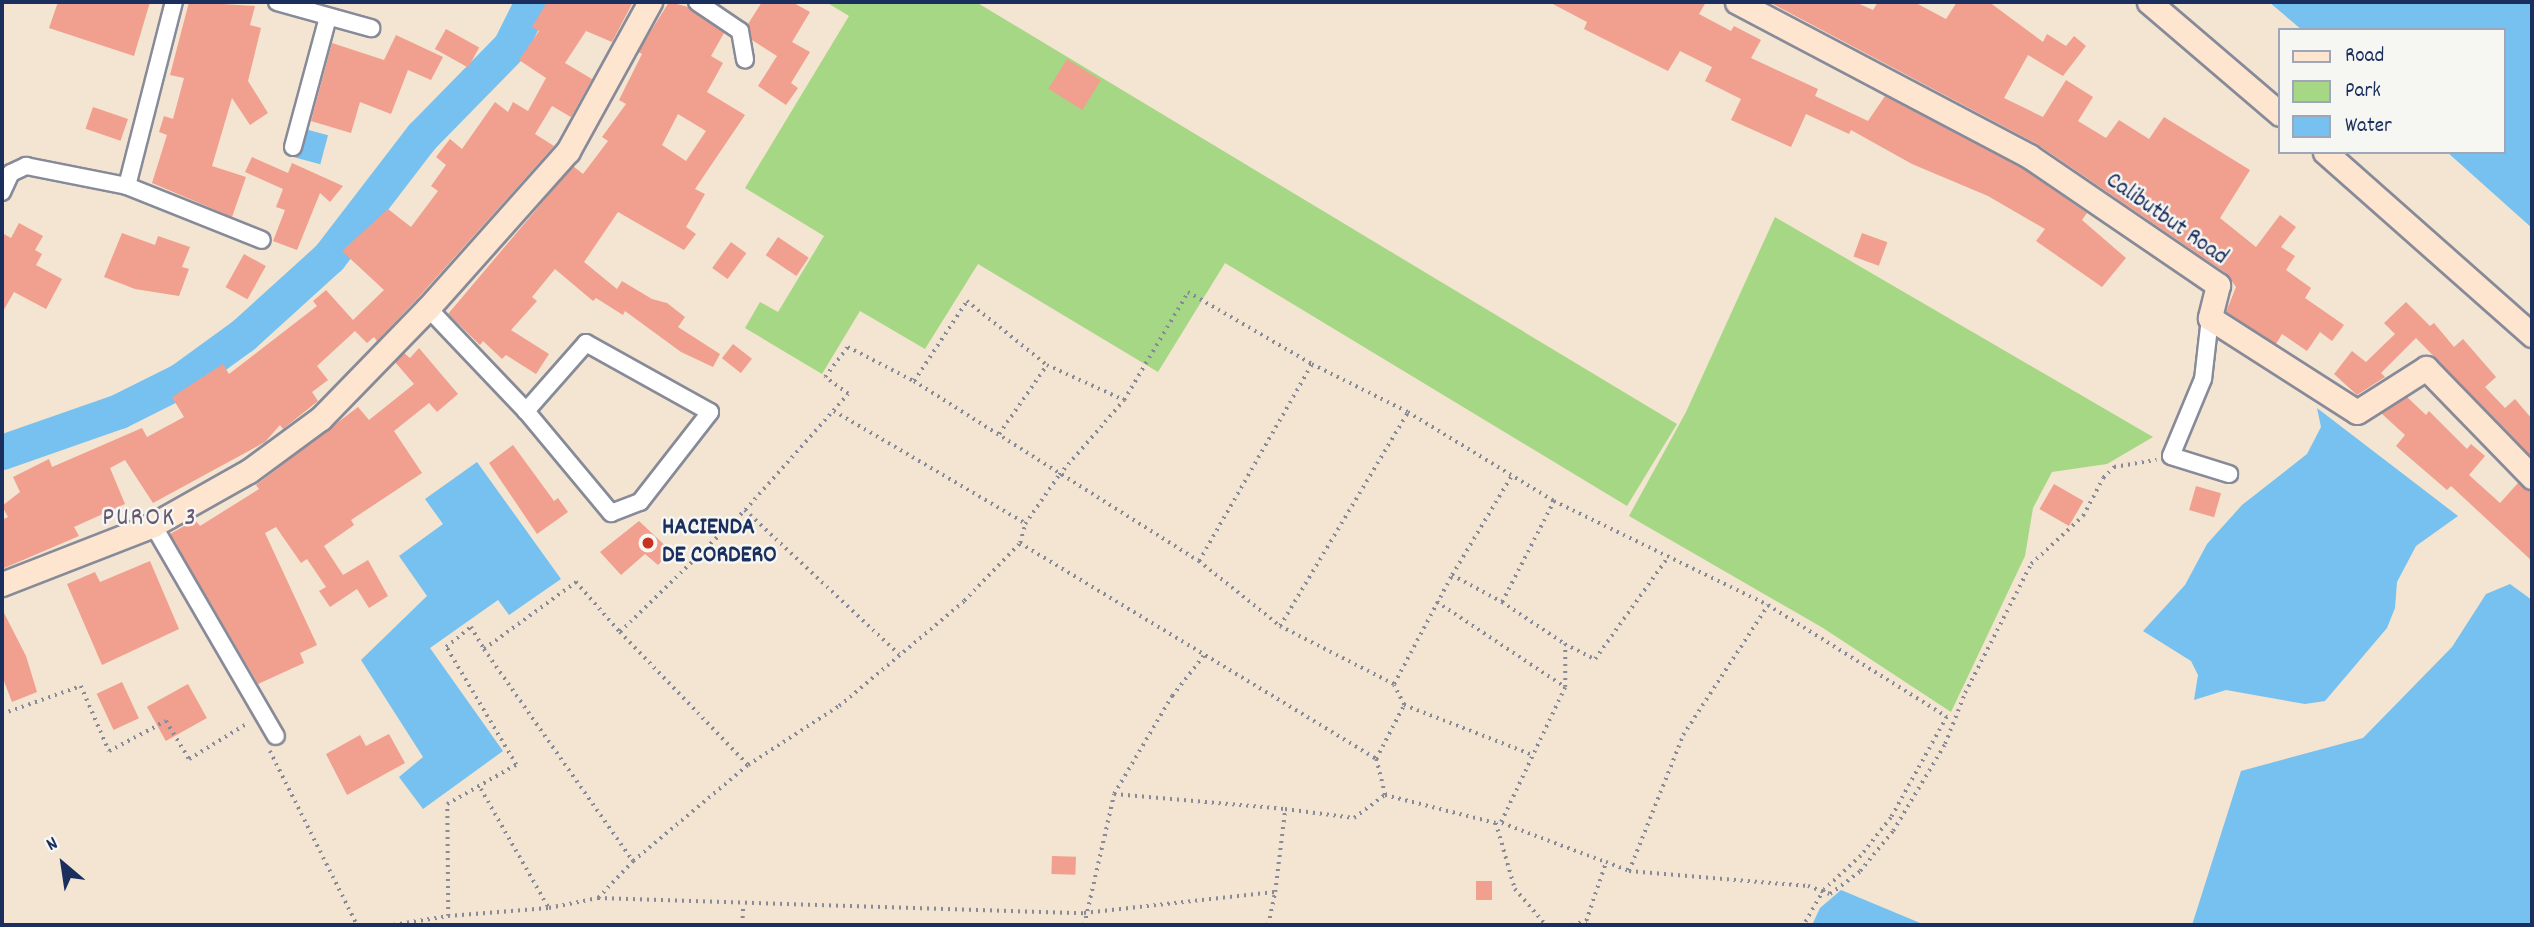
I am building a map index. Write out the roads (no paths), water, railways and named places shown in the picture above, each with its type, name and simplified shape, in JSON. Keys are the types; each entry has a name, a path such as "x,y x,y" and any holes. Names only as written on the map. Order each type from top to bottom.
{"street":[{"path":"127,186 174,2"},
{"path":"277,2 371,28"},
{"path":"2,584 153,525 249,471 321,418 428,308 568,151 650,2"},
{"path":"696,2 740,31 745,60"},
{"name":"Calibutbut Road","path":"1737,2 2039,163 2218,285 2210,318"},
{"path":"2149,2 2278,112"},
{"path":"293,147 328,17"},
{"path":"2327,154 2532,335"},
{"path":"2,192 11,173 26,166 127,186 262,240"},
{"path":"428,308 526,411 611,513 640,502 709,412 586,343 526,411"},
{"path":"2229,474 2171,456 2171,449 2203,379 2210,318 2357,412 2426,368 2532,477"},
{"path":"153,525 271,740"}],"water":[{"path":"2269,2 2532,2 2532,228 2449,154 2506,154 2506,28 2300,28"},
{"path":"301,128 328,135 320,164 293,157"},
{"path":"2317,408 2458,516 2416,546 2397,582 2395,608 2387,628 2325,701 2305,704 2226,690 2194,700 2198,675 2191,661 2143,631 2185,585 2207,544 2242,505 2307,454 2321,427"},
{"path":"477,462 561,579 509,615 498,600 430,648 503,751 423,809 399,777 423,757 361,660 427,596 399,556 443,524 425,499"},
{"path":"2510,584 2532,600 2532,925 2192,925 2241,771 2363,738 2452,647 2486,594"},
{"path":"1841,890 1925,925 1812,925 1820,908"}],"waterway":[{"path":"2,452 119,411 181,380 243,335 329,257 422,136 510,46 532,2"}],"place":[{"name":"HACIENDA DE CORDERO","path":"648,543"}],"district":[{"name":"PUROK 3","path":"150,519"}]}
